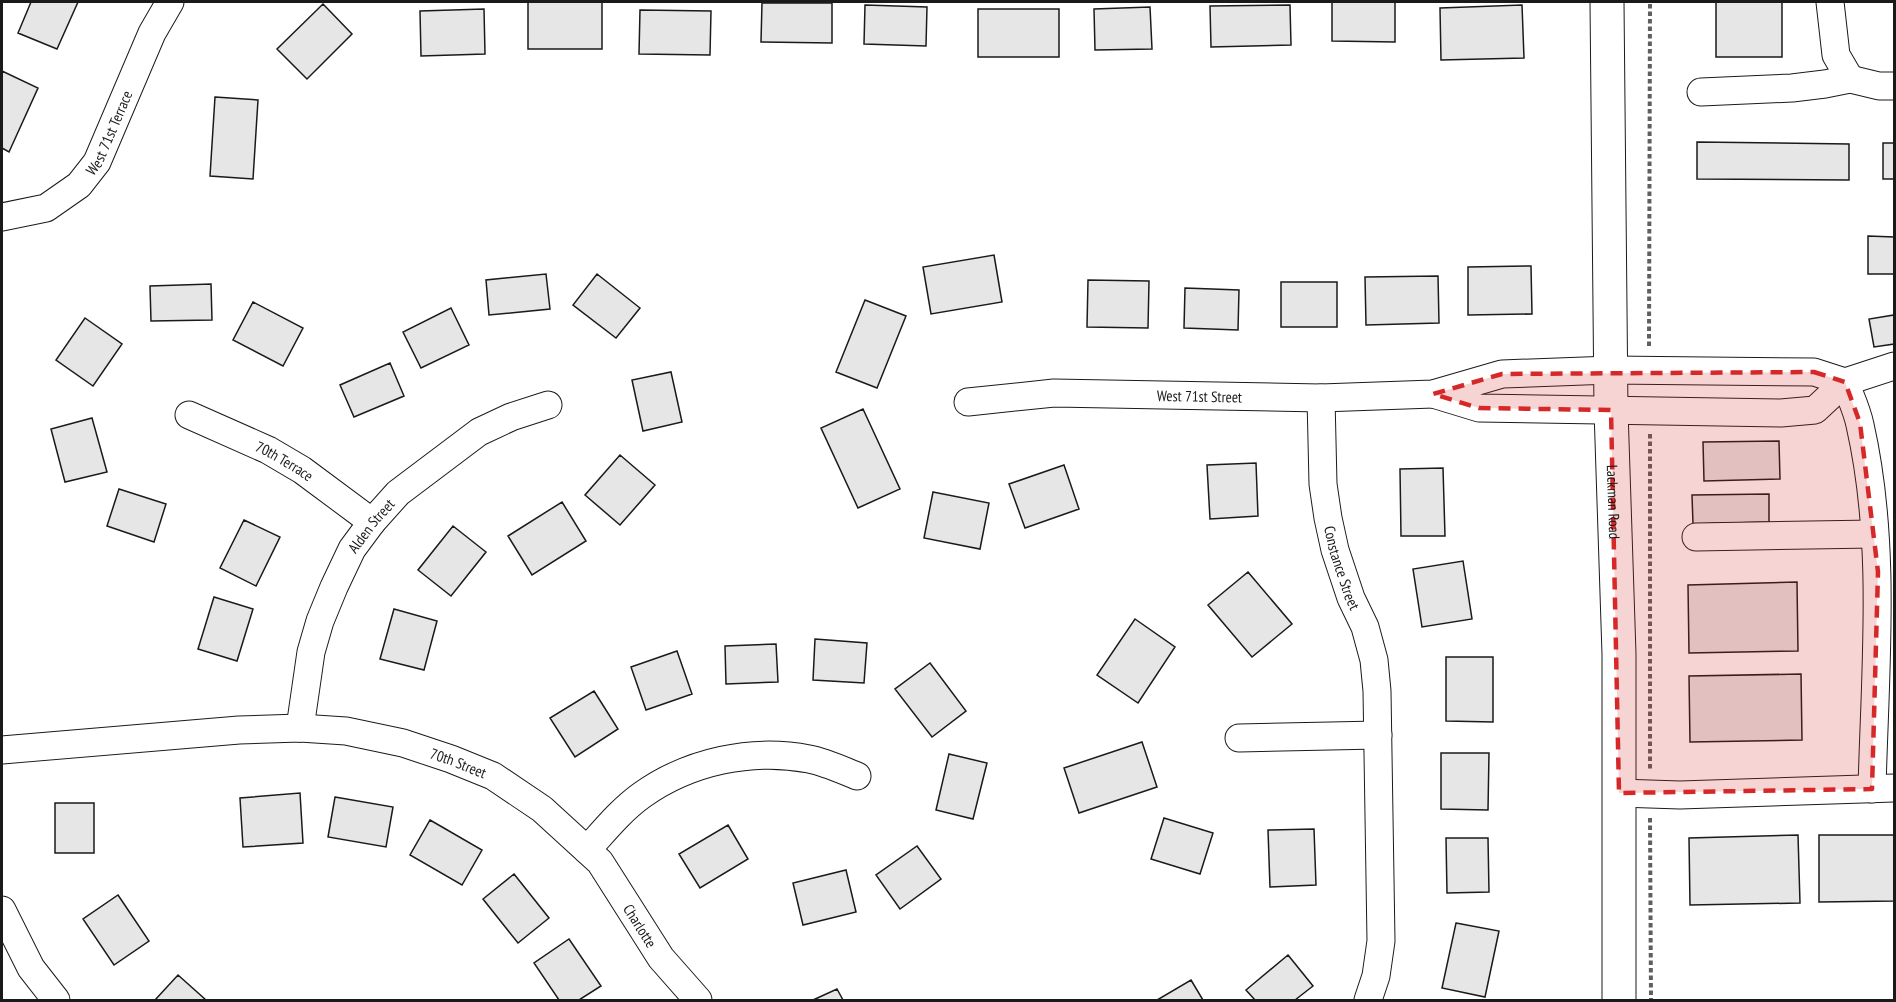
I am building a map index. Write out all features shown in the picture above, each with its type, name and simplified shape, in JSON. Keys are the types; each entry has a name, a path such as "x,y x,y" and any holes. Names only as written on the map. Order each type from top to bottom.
{"main road":[{"name":"Lackman Road","path":"1607,2 1611,410 1618,654 1619,1000"}],"street":[{"name":"West 71st Terrace","path":"2,217 46,208 79,185 97,162 152,33 170,2"},
{"path":"1830,2 1836,55 1850,79"},
{"path":"1701,92 1792,88 1850,79 1879,86 1894,86"},
{"path":"1618,793 1650,795 1883,788 1878,572 1869,478 1860,423 1845,382 1894,366"},
{"name":"West 71st Street","path":"968,402 1054,393 1321,398 1433,394 1502,374 1611,370 1814,372 1845,382 1815,410 1781,413 1479,408 1433,394"},
{"name":"Constance Street","path":"1321,398 1323,484 1328,518 1335,550 1351,598 1365,627 1374,660 1378,735 1381,941 1376,976 1368,1000"},
{"name":"Alden Street","path":"300,728 311,652 320,621 352,549 372,522 398,493 479,432 511,417 548,405"},
{"name":"70th Terrace","path":"189,415 268,450 302,470 372,522"},
{"path":"1696,537 1874,534"},
{"name":"70th Street","path":"2,750 239,730 300,728 346,731 403,743 492,776 543,809 586,850"},
{"path":"1239,738 1378,735"},
{"path":"586,850 614,819 641,795 692,768 751,755 782,755 812,759 857,776"},
{"name":"Charlotte","path":"586,850 600,862 662,958 698,1000"},
{"path":"2,910 31,968 56,1000"}],"path":[{"path":"1649,371 1650,2"},
{"path":"1649,411 1651,1000"}],"highlighted area":[{"path":"1814,372 1845,382 1860,423 1878,572 1872,789 1619,793 1611,410 1479,408 1433,394 1502,374"}],"building":[{"path":"31,2 78,2 57,49 18,33"},
{"path":"528,2 602,2 602,49 528,49"},
{"path":"1332,2 1395,2 1395,42 1332,41"},
{"path":"1716,2 1782,2 1782,57 1716,57"},
{"path":"762,3 832,3 832,43 761,42"},
{"path":"323,4 352,34 307,79 277,49"},
{"path":"865,5 927,7 926,46 864,44"},
{"path":"1290,5 1291,45 1211,47 1210,6"},
{"path":"1522,5 1524,58 1441,60 1440,8"},
{"path":"1150,7 1152,49 1095,50 1094,9"},
{"path":"484,9 485,54 421,56 420,11"},
{"path":"978,9 1059,9 1059,57 978,57"},
{"path":"640,10 711,11 710,55 639,54"},
{"path":"2,71 38,88 9,152 2,148"},
{"path":"215,97 258,100 253,179 210,176"},
{"path":"1697,142 1849,144 1849,180 1697,179"},
{"path":"1883,143 1894,143 1894,179 1883,179"},
{"path":"1868,236 1894,237 1894,274 1868,274"},
{"path":"994,255 1002,302 931,314 923,267"},
{"path":"1531,266 1532,314 1468,315 1468,267"},
{"path":"546,274 550,309 489,315 486,280"},
{"path":"597,274 640,308 616,338 573,305"},
{"path":"1438,276 1439,323 1366,325 1365,277"},
{"path":"1088,280 1149,281 1148,328 1087,327"},
{"path":"1281,282 1337,282 1337,327 1281,327"},
{"path":"211,284 212,320 151,321 150,286"},
{"path":"1185,288 1239,290 1238,330 1184,328"},
{"path":"865,300 906,316 877,388 836,372"},
{"path":"253,302 303,328 283,366 233,340"},
{"path":"451,308 469,345 421,368 403,332"},
{"path":"1894,315 1894,344 1874,347 1869,319"},
{"path":"85,318 122,344 93,386 56,360"},
{"path":"390,363 404,396 354,417 340,385"},
{"path":"671,372 682,422 643,431 632,380"},
{"path":"863,409 900,489 858,508 821,428"},
{"path":"92,418 107,472 65,482 51,429"},
{"path":"1779,441 1780,479 1704,481 1703,442"},
{"path":"620,455 655,485 620,525 585,495"},
{"path":"1256,463 1258,516 1210,519 1207,465"},
{"path":"1064,465 1079,509 1025,528 1009,484"},
{"path":"1443,468 1445,536 1401,536 1400,469"},
{"path":"119,489 166,504 154,542 107,526"},
{"path":"933,492 989,503 980,549 924,538"},
{"path":"1769,494 1769,522 1693,524 1692,495"},
{"path":"562,502 586,541 532,575 508,536"},
{"path":"244,520 280,537 256,586 220,568"},
{"path":"453,526 486,552 451,596 418,570"},
{"path":"1463,561 1472,619 1422,627 1413,569"},
{"path":"1248,572 1292,624 1252,657 1208,605"},
{"path":"1797,582 1798,651 1689,653 1688,585"},
{"path":"214,597 253,609 237,661 198,649"},
{"path":"394,609 437,621 424,670 380,659"},
{"path":"1135,619 1175,647 1138,703 1097,675"},
{"path":"815,639 867,643 864,683 813,680"},
{"path":"776,644 778,682 726,684 725,646"},
{"path":"677,651 692,694 646,710 631,667"},
{"path":"1446,657 1493,657 1493,722 1446,721"},
{"path":"930,663 966,711 932,737 895,689"},
{"path":"1801,674 1802,740 1690,742 1689,676"},
{"path":"594,691 618,729 575,757 550,718"},
{"path":"1142,742 1157,787 1079,813 1064,768"},
{"path":"1441,753 1489,753 1488,810 1441,809"},
{"path":"949,754 987,763 973,819 936,810"},
{"path":"300,793 303,843 243,847 240,798"},
{"path":"335,797 393,807 386,847 328,837"},
{"path":"55,803 94,803 94,853 55,853"},
{"path":"1164,818 1213,833 1200,874 1151,859"},
{"path":"430,820 482,850 462,885 410,855"},
{"path":"728,825 748,859 700,888 679,854"},
{"path":"1314,829 1316,885 1270,887 1268,830"},
{"path":"1798,835 1800,903 1690,905 1689,838"},
{"path":"1819,835 1894,835 1894,901 1819,902"},
{"path":"1446,838 1488,838 1489,892 1447,893"},
{"path":"917,846 941,879 900,909 876,875"},
{"path":"846,870 856,912 803,925 793,883"},
{"path":"514,874 549,918 518,943 483,899"},
{"path":"118,895 149,941 114,965 83,919"},
{"path":"1456,923 1499,931 1485,997 1442,988"},
{"path":"569,939 601,986 579,1000 559,1000 534,963"},
{"path":"1288,955 1313,986 1295,1000 1255,1000 1246,990"},
{"path":"178,975 206,1000 155,1000"},
{"path":"1191,980 1203,1000 1157,1000"},
{"path":"837,989 843,1000 813,1000"}]}
